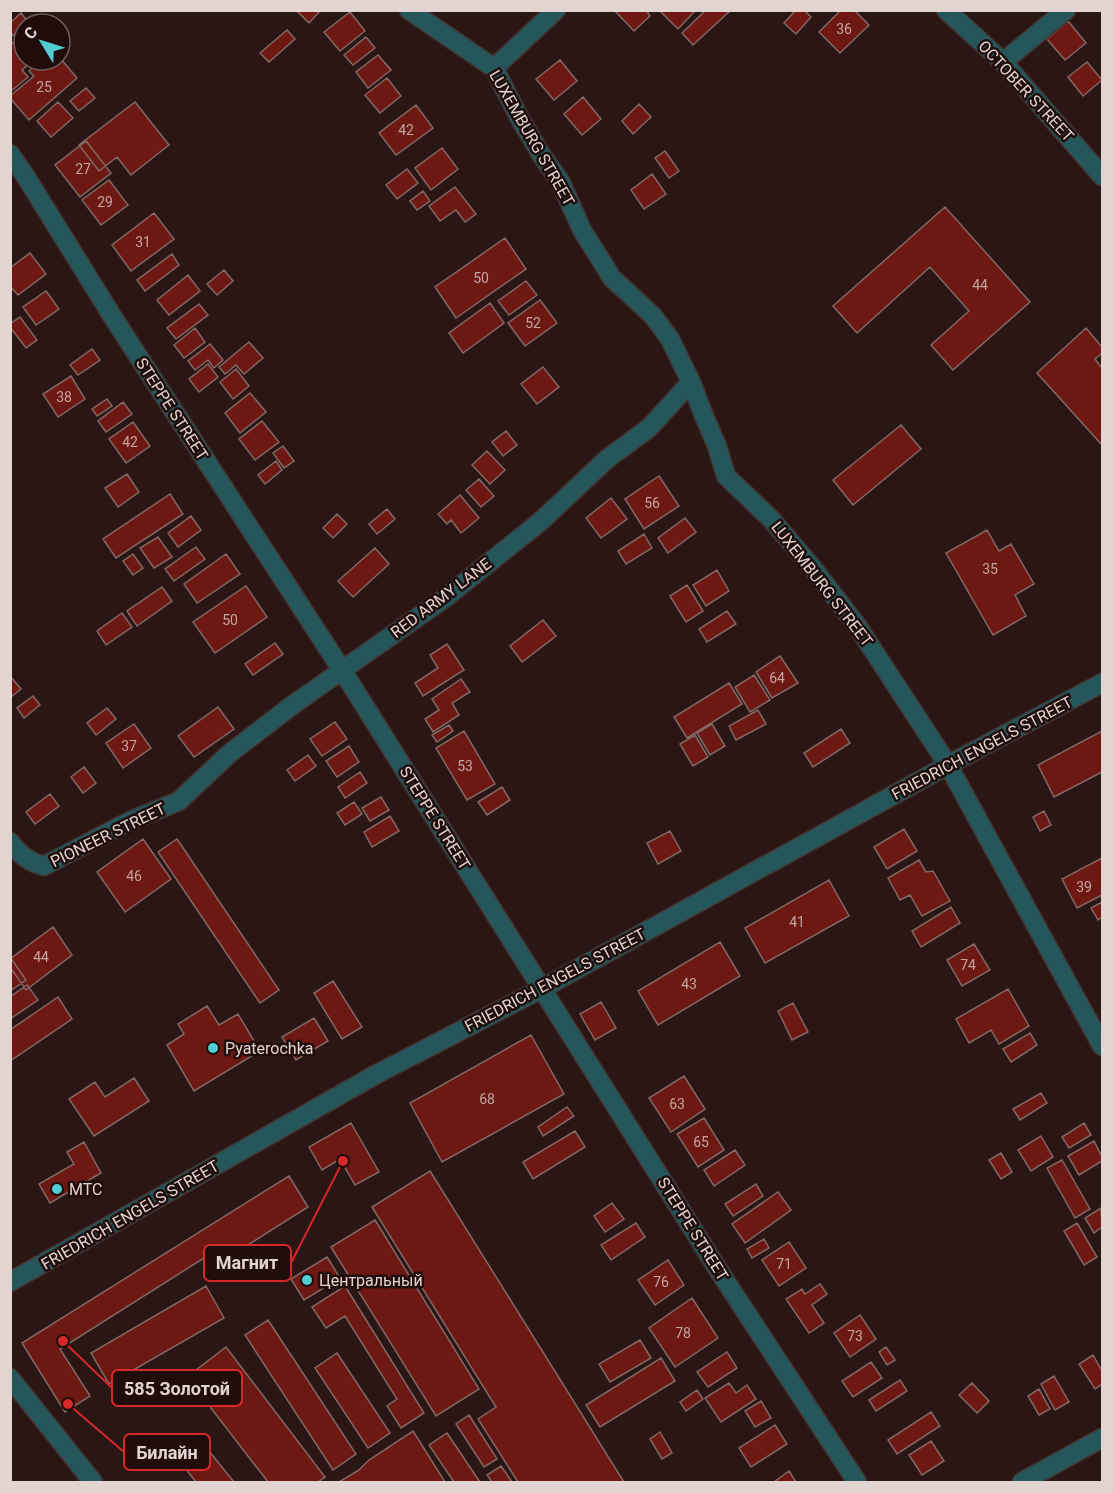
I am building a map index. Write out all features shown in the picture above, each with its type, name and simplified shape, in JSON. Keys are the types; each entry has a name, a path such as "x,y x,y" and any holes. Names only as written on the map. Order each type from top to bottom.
{"street":[{"name":"LUXEMBURG STREET","path":"409,10 494,68 519,117 560,181 582,230 612,278 653,316 670,339 691,382 717,446 726,476 771,519 858,627 948,765 1102,1046"},
{"path":"494,68 556,10"},
{"name":"OCTOBER STREET","path":"946,10 1003,62 1102,176"},
{"path":"1003,62 1066,10"},
{"name":"STEPPE STREET","path":"10,154 114,319 342,670 719,1271 857,1482"},
{"name":"RED ARMY LANE","path":"179,801 230,753 294,704 444,598 541,521 607,459 649,428 691,382"},
{"name":"FRIEDRICH ENGELS STREET","path":"10,1282 375,1075 543,988 1102,683"},
{"name":"PIONEER STREET","path":"10,842 32,863 44,866 130,820 179,801"},
{"path":"10,1378 93,1482"},
{"path":"1022,1482 1102,1438"}],"building":[{"path":"296,10 321,10 309,23"},
{"path":"614,10 646,10 650,16 634,31"},
{"path":"662,10 696,10 678,29 661,12"},
{"path":"706,10 731,10 693,45 682,33"},
{"path":"796,10 804,10 811,17 796,34 784,23"},
{"path":"841,10 854,10 869,25 840,53 819,32"},
{"path":"350,12 365,31 340,51 324,32"},
{"path":"1068,21 1086,43 1065,60 1047,39"},
{"path":"287,30 295,39 269,62 260,53"},
{"path":"366,37 375,48 353,65 344,55"},
{"path":"12,43 12,72 24,72 28,77 10,92 10,45"},
{"path":"378,55 391,70 368,88 356,72"},
{"path":"560,60 577,81 554,100 536,79"},
{"path":"1087,62 1102,80 1083,96 1068,77"},
{"path":"30,72 72,72 77,78 29,120 10,96 34,76"},
{"path":"387,78 401,96 380,113 365,95"},
{"path":"86,88 95,98 79,111 70,101"},
{"path":"583,97 601,119 582,135 564,114"},
{"path":"58,102 73,118 51,137 37,121"},
{"path":"135,102 169,145 131,175 117,157 99,171 79,145"},
{"path":"639,104 651,117 633,134 622,121"},
{"path":"416,105 433,128 396,155 379,133"},
{"path":"86,141 111,173 80,197 55,165"},
{"path":"442,148 458,169 431,190 415,168"},
{"path":"665,151 679,171 669,178 655,158"},
{"path":"407,169 418,183 397,199 386,185"},
{"path":"652,174 666,194 644,209 631,190"},
{"path":"109,180 128,205 101,225 82,200"},
{"path":"455,187 476,214 465,222 456,210 440,221 429,206"},
{"path":"423,191 430,201 417,210 410,201"},
{"path":"945,207 1030,302 953,370 931,345 969,311 930,267 857,333 833,306"},
{"path":"154,213 174,239 131,271 112,245"},
{"path":"505,238 526,269 456,318 435,287"},
{"path":"30,253 46,274 18,295 10,286 10,268"},
{"path":"172,254 179,265 145,291 137,280"},
{"path":"224,270 233,281 217,295 207,284"},
{"path":"188,275 200,291 169,315 157,300"},
{"path":"526,281 537,295 509,315 498,301"},
{"path":"46,291 59,309 36,325 23,307"},
{"path":"540,300 557,323 525,346 508,323"},
{"path":"490,303 504,323 463,353 449,333"},
{"path":"199,304 208,315 176,339 167,328"},
{"path":"20,317 37,340 26,348 10,327 10,324"},
{"path":"195,328 205,342 184,358 174,345"},
{"path":"1086,328 1102,347 1102,353 1095,359 1102,368 1102,445 1037,373"},
{"path":"249,342 263,358 244,374 236,365 225,374 219,367"},
{"path":"210,344 223,360 214,368 208,360 195,370 188,361"},
{"path":"92,349 100,360 78,375 70,365"},
{"path":"208,364 218,377 199,392 189,379"},
{"path":"543,367 559,387 537,404 521,384"},
{"path":"236,369 249,386 233,399 220,382"},
{"path":"71,376 85,399 58,417 43,394"},
{"path":"250,393 266,412 240,433 225,413"},
{"path":"107,399 112,406 97,416 92,409"},
{"path":"123,402 132,414 106,432 98,421"},
{"path":"262,421 279,442 255,460 239,439"},
{"path":"133,422 150,446 126,463 109,439"},
{"path":"901,425 921,449 853,505 833,480"},
{"path":"506,431 517,445 503,456 492,442"},
{"path":"283,446 294,461 284,468 273,453"},
{"path":"487,451 505,470 490,484 472,465"},
{"path":"276,461 282,470 265,484 258,475"},
{"path":"127,474 139,492 118,507 105,488"},
{"path":"659,476 679,506 644,529 625,499"},
{"path":"479,479 494,496 481,507 466,490"},
{"path":"170,494 183,514 116,558 103,539"},
{"path":"460,495 479,518 461,533 451,520 447,524 438,514"},
{"path":"611,498 627,519 601,538 586,518"},
{"path":"387,509 395,519 377,534 369,524"},
{"path":"337,514 347,524 333,538 323,528"},
{"path":"191,516 201,530 178,547 168,533"},
{"path":"685,518 696,532 668,553 658,538"},
{"path":"987,530 999,551 1011,544 1034,584 1015,595 1026,616 993,635 946,553"},
{"path":"644,534 652,548 626,564 618,551"},
{"path":"158,537 172,557 154,568 140,548"},
{"path":"196,547 205,559 174,581 165,569"},
{"path":"375,548 389,564 353,597 338,581"},
{"path":"133,554 143,568 133,575 123,561"},
{"path":"226,554 240,574 197,603 184,584"},
{"path":"717,570 729,591 706,606 693,585"},
{"path":"687,585 703,611 686,622 670,596"},
{"path":"246,586 267,617 215,653 193,622"},
{"path":"162,587 172,601 137,626 127,611"},
{"path":"727,611 736,624 707,642 699,629"},
{"path":"122,613 132,627 106,645 97,631"},
{"path":"543,620 556,636 522,662 510,646"},
{"path":"275,643 283,654 253,675 245,664"},
{"path":"447,644 464,670 423,696 415,683 438,668 430,655"},
{"path":"780,656 798,683 772,698 756,672"},
{"path":"754,675 770,700 750,712 735,687"},
{"path":"10,676 21,689 10,698"},
{"path":"461,679 470,692 452,703 459,715 433,732 425,719 439,710 432,699"},
{"path":"729,683 742,704 687,738 674,717"},
{"path":"33,696 40,705 24,718 17,708"},
{"path":"218,707 234,729 194,757 178,736"},
{"path":"107,708 116,719 96,735 87,723"},
{"path":"758,710 766,724 736,740 729,726"},
{"path":"335,722 347,739 322,756 310,739"},
{"path":"134,724 151,748 123,768 106,743"},
{"path":"712,724 725,746 710,755 697,733"},
{"path":"449,725 453,731 437,742 432,735"},
{"path":"841,729 850,743 813,767 804,753"},
{"path":"464,731 495,784 467,800 436,748"},
{"path":"1102,731 1102,772 1054,797 1038,765"},
{"path":"695,735 708,757 693,766 680,744"},
{"path":"349,746 359,762 337,777 326,761"},
{"path":"308,755 316,766 295,781 287,770"},
{"path":"84,767 96,783 83,793 71,777"},
{"path":"360,772 367,783 345,798 338,787"},
{"path":"502,787 510,800 487,815 478,802"},
{"path":"50,794 59,806 35,824 26,812"},
{"path":"381,797 389,810 370,821 362,808"},
{"path":"354,802 362,814 345,825 337,813"},
{"path":"1044,811 1051,825 1040,831 1033,817"},
{"path":"390,816 399,831 372,847 364,832"},
{"path":"904,829 917,851 887,869 874,847"},
{"path":"670,831 681,851 658,864 647,843"},
{"path":"143,839 171,879 125,912 97,872"},
{"path":"177,839 279,990 260,1003 158,852"},
{"path":"1102,858 1102,895 1077,908 1062,879"},
{"path":"919,860 926,872 933,871 950,901 922,916 910,895 900,900 888,878"},
{"path":"829,880 849,916 765,963 745,928"},
{"path":"1102,902 1102,917 1098,920 1091,908"},
{"path":"951,907 960,923 921,947 912,931"},
{"path":"53,927 72,955 26,990 10,967 10,959"},
{"path":"720,942 740,976 658,1025 638,991"},
{"path":"974,944 990,970 962,986 947,960"},
{"path":"10,957 26,980 10,991"},
{"path":"333,981 362,1027 342,1039 314,993"},
{"path":"27,985 38,1000 10,1019 10,997"},
{"path":"1008,989 1029,1026 999,1044 991,1030 969,1043 956,1019"},
{"path":"58,997 72,1019 10,1061 10,1030"},
{"path":"601,1002 616,1028 595,1040 580,1014"},
{"path":"793,1003 808,1032 792,1040 778,1011"},
{"name":"Pyaterochka","path":"207,1006 219,1025 238,1014 260,1051 194,1091 167,1045 184,1034 178,1024"},
{"path":"314,1018 328,1041 296,1060 282,1037"},
{"path":"1030,1033 1037,1045 1011,1062 1003,1049"},
{"path":"531,1035 564,1094 442,1162 410,1103"},
{"path":"684,1076 705,1109 671,1132 649,1098"},
{"path":"134,1078 149,1101 94,1136 69,1099 95,1082 105,1097"},
{"path":"1041,1093 1047,1103 1020,1120 1013,1109"},
{"path":"567,1107 574,1116 543,1136 538,1127"},
{"path":"704,1118 724,1150 698,1167 677,1134"},
{"path":"351,1123 379,1172 355,1185 340,1159 322,1170 309,1147"},
{"path":"1084,1123 1091,1135 1069,1148 1062,1137"},
{"path":"575,1131 585,1147 533,1179 523,1162"},
{"path":"1041,1136 1053,1157 1031,1171 1018,1150"},
{"path":"1094,1141 1102,1161 1079,1175 1068,1156"},
{"path":"84,1142 101,1173 50,1203 39,1184 74,1164 67,1152"},
{"path":"735,1150 745,1165 714,1186 704,1170"},
{"path":"1001,1153 1012,1172 1001,1179 989,1160"},
{"path":"1062,1160 1090,1209 1075,1218 1047,1168"},
{"path":"430,1171 624,1482 518,1482 478,1419 496,1407 372,1207"},
{"path":"289,1176 308,1207 229,1257 223,1246 60,1349 90,1396 65,1412 22,1343"},
{"path":"756,1184 763,1196 733,1216 725,1204"},
{"path":"778,1192 791,1210 745,1243 732,1224"},
{"path":"612,1203 624,1219 605,1232 594,1216"},
{"path":"1101,1208 1102,1227 1094,1233 1085,1218"},
{"path":"375,1220 479,1389 436,1416 331,1247"},
{"path":"636,1223 645,1237 611,1260 601,1245"},
{"path":"1077,1223 1097,1257 1084,1265 1064,1231"},
{"path":"764,1239 769,1248 752,1258 747,1249"},
{"path":"789,1242 806,1268 779,1286 762,1260"},
{"path":"327,1257 340,1278 304,1300 291,1279"},
{"path":"668,1260 684,1285 655,1305 638,1280"},
{"path":"820,1284 827,1294 812,1305 824,1323 809,1333 786,1299 802,1289 805,1294"},
{"path":"206,1286 224,1318 109,1384 91,1353"},
{"path":"345,1286 424,1413 401,1428 387,1406 397,1399 345,1316 326,1328 312,1307"},
{"path":"692,1298 718,1338 675,1367 649,1328"},
{"path":"860,1315 876,1339 850,1357 834,1333"},
{"path":"268,1320 356,1454 333,1470 245,1335"},
{"path":"640,1340 651,1358 610,1382 599,1364"},
{"path":"226,1347 325,1477 318,1482 268,1482 187,1377"},
{"path":"886,1347 895,1360 887,1365 879,1352"},
{"path":"727,1352 737,1368 708,1387 697,1372"},
{"path":"337,1353 390,1433 368,1448 315,1368"},
{"path":"1093,1355 1102,1371 1102,1384 1095,1389 1079,1364"},
{"path":"661,1358 675,1381 600,1427 586,1405"},
{"path":"871,1362 882,1378 853,1397 842,1381"},
{"path":"1054,1376 1069,1402 1055,1410 1041,1384"},
{"path":"900,1380 907,1391 876,1411 869,1400"},
{"path":"729,1383 736,1393 747,1385 756,1399 721,1422 705,1398"},
{"path":"972,1383 989,1401 977,1413 959,1395"},
{"path":"1039,1389 1050,1409 1039,1415 1028,1396"},
{"path":"697,1390 703,1399 686,1411 680,1402"},
{"path":"761,1401 771,1418 755,1427 745,1411"},
{"path":"931,1412 940,1426 897,1454 888,1440"},
{"path":"469,1415 497,1459 484,1467 456,1424"},
{"path":"775,1425 787,1444 751,1467 739,1448"},
{"path":"413,1431 445,1482 339,1482 359,1470 369,1460"},
{"path":"660,1432 672,1453 662,1459 650,1439"},
{"path":"447,1433 480,1482 454,1482 429,1445"},
{"path":"196,1435 234,1482 196,1482 173,1453"},
{"path":"931,1441 944,1461 922,1475 909,1455"},
{"path":"501,1466 512,1482 492,1482 487,1475"},
{"path":"789,1471 796,1482 774,1482"}],"place":[{"name":"Pyaterochka","path":"213,1048"},
{"name":"Магнит","path":"343,1161"},
{"name":"МТС","path":"57,1189"},
{"name":"Центральный","path":"307,1280"},
{"name":"585 Золотой","path":"63,1341"},
{"name":"Билайн","path":"68,1404"}]}
